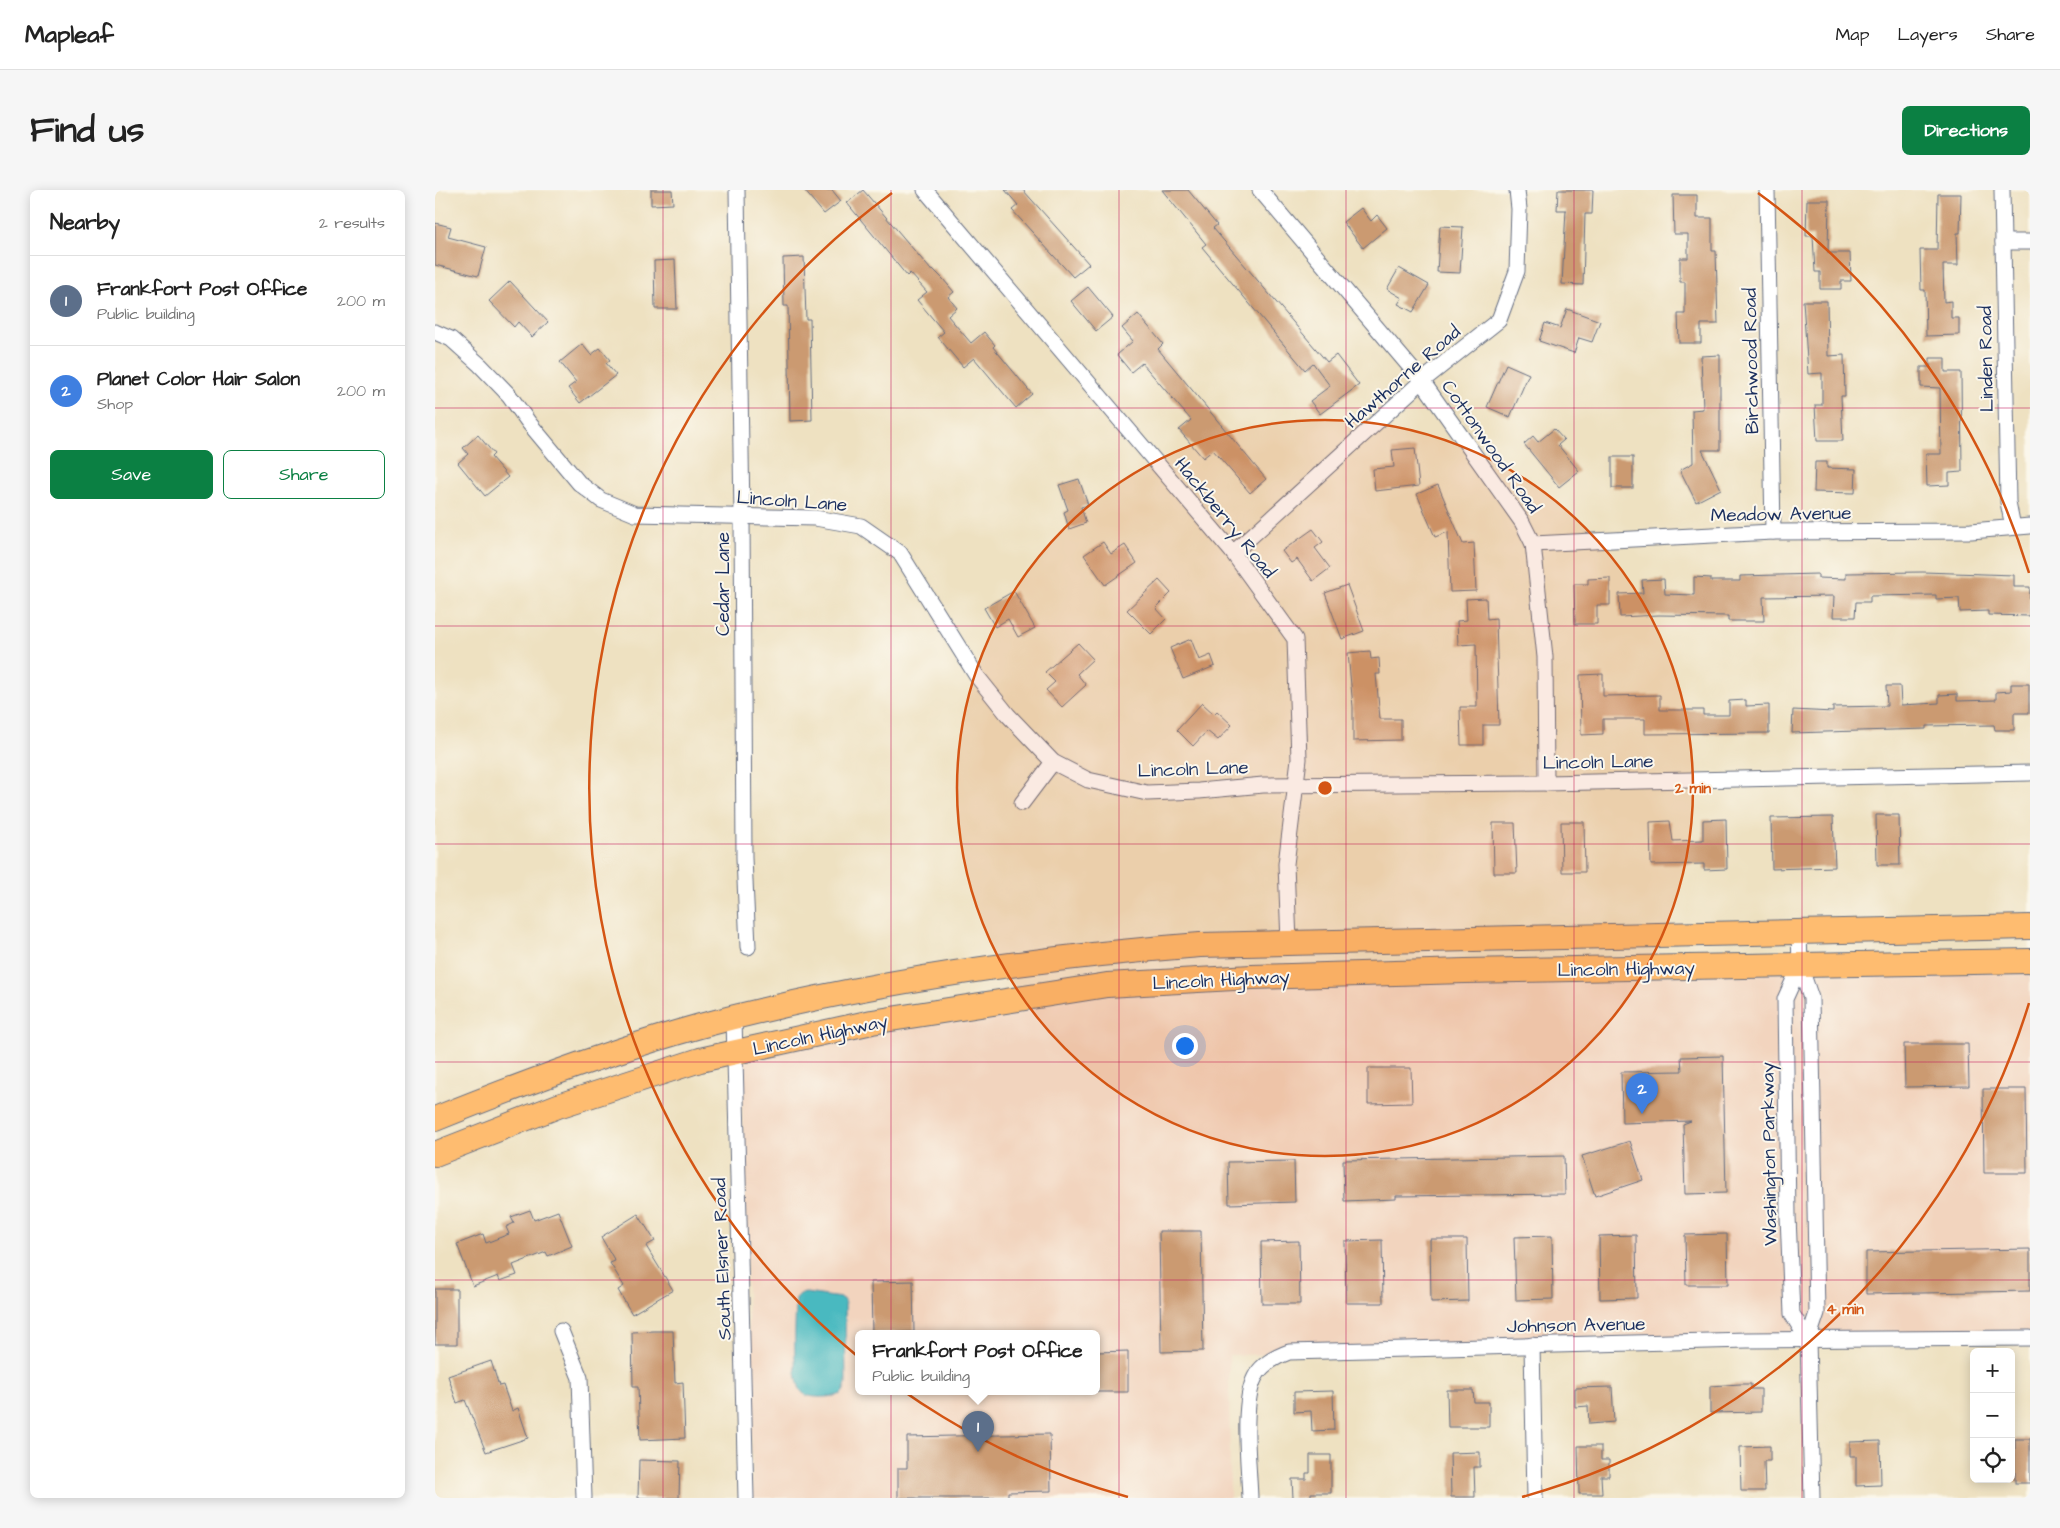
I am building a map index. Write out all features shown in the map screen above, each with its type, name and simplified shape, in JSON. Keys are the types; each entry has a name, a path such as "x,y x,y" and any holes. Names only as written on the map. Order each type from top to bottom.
{"main road":[{"name":"Lincoln Highway","path":"435,1119 564,1070 640,1044 734,1018 865,988 1098,953 1200,945 2030,927"},
{"name":"Lincoln Highway","path":"435,1154 567,1104 700,1060 872,1022 1107,985 1348,974 2030,961"}],"street":[{"name":"Cedar Lane","path":"737,190 742,516 744,858 748,947"},
{"name":"Hackberry Road","path":"925,190 1233,553 1295,640 1299,759 1286,864 1289,943"},
{"name":"Cottonwood Road","path":"1260,190 1423,381 1521,522 1533,544 1545,657 1546,782"},
{"name":"Hawthorne Road","path":"1233,553 1423,381 1499,320 1517,271 1519,209 1517,190"},
{"name":"Birchwood Road","path":"1767,190 1773,532"},
{"name":"Linden Road","path":"2002,190 2008,502 2013,526"},
{"path":"2003,242 2030,242"},
{"name":"Lincoln Lane","path":"435,332 451,339 480,365 509,395 529,423 579,483 601,500 635,514 815,518 861,526 900,553 976,675 1008,715 1053,762 1088,780 1147,793 1297,785 2030,773"},
{"name":"Meadow Avenue","path":"1533,544 1773,532 1971,531 2030,526"},
{"path":"1022,803 1053,762"},
{"name":"Washington Parkway","path":"1799,932 1800,966 1811,998 1817,1313 1808,1340 1811,1498"},
{"name":"Washington Parkway","path":"1800,966 1785,999 1788,1216 1791,1314 1808,1340"},
{"name":"South Elsner Road","path":"734,1018 746,1498"},
{"path":"561,1331 580,1378 584,1498"},
{"name":"Johnson Avenue","path":"1250,1498 1248,1399 1256,1376 1263,1366 1277,1357 1302,1350 1531,1344 2030,1338"},
{"path":"1531,1344 1535,1498"}],"shaded area":[{"path":"2030,969 2030,1333 1678,1348 1229,1355 1230,1498 753,1498 741,1057 1104,992 1489,976"}],"water":[{"path":"806,1293 841,1298 845,1301 846,1384 843,1392 839,1395 812,1397 804,1394 800,1388 795,1365 796,1298 800,1294"}],"building":[{"path":"651,190 672,190 673,204 651,205"},
{"path":"804,190 832,190 841,201 824,214"},
{"path":"863,190 931,270 933,269 954,292 948,297 957,308 948,316 971,343 984,332 995,345 993,347 1032,394 1016,408 974,358 963,367 938,337 944,332 917,300 927,292 910,273 907,276 847,203"},
{"path":"1005,190 1023,190 1089,264 1073,277 1012,210 1018,205"},
{"path":"1162,190 1188,190 1217,225 1213,228 1327,362 1336,355 1359,385 1320,414 1310,401 1330,386 1313,363 1305,370 1202,247 1206,244"},
{"path":"1558,190 1593,190 1592,214 1585,214 1583,285 1562,284 1566,210 1557,210"},
{"path":"1938,194 1961,194 1960,233 1957,233 1958,265 1943,265 1944,302 1951,301 1951,318 1959,318 1959,335 1926,336 1925,290 1921,290 1920,250 1937,250"},
{"path":"1673,195 1697,195 1697,218 1712,218 1712,251 1716,251 1718,324 1701,324 1701,343 1679,343 1678,314 1685,314 1685,282 1680,282 1680,258 1688,258 1688,234 1674,234"},
{"path":"1807,200 1829,200 1828,253 1850,253 1851,281 1841,281 1841,289 1820,289 1820,272 1815,272 1813,236 1806,236"},
{"path":"1361,208 1371,221 1377,215 1387,228 1363,248 1343,222"},
{"path":"435,223 451,227 448,237 486,247 478,276 435,265"},
{"path":"1440,226 1463,227 1460,273 1437,272"},
{"path":"804,257 806,319 810,319 812,420 790,421 788,306 784,306 783,258"},
{"path":"675,260 677,309 655,309 654,261"},
{"path":"1399,268 1429,285 1413,312 1398,304 1402,298 1387,289"},
{"path":"510,281 548,322 532,337 518,322 514,327 489,301"},
{"path":"1088,287 1113,317 1096,331 1071,301"},
{"path":"1803,301 1827,301 1828,356 1844,355 1845,396 1841,396 1843,441 1817,441 1815,405 1822,405 1822,373 1808,374"},
{"path":"1567,309 1600,321 1592,342 1579,338 1574,353 1539,341 1545,323 1560,328"},
{"path":"1138,314 1163,344 1158,349 1266,479 1250,493 1213,450 1203,458 1179,430 1191,420 1142,363 1131,372 1117,355 1133,341 1122,328"},
{"path":"582,344 591,355 600,348 610,360 606,363 616,375 580,403 568,388 576,382 560,362"},
{"path":"1720,355 1720,450 1702,450 1721,489 1696,502 1680,470 1693,463 1692,410 1703,409 1701,356"},
{"path":"1930,358 1945,358 1945,372 1961,372 1962,472 1949,473 1949,485 1927,486 1926,454 1941,454 1940,388 1921,387 1921,367 1930,367"},
{"path":"1506,364 1529,374 1510,417 1487,407"},
{"path":"1554,429 1564,440 1558,445 1579,471 1559,487 1524,444 1533,436 1538,442"},
{"path":"478,435 494,454 491,457 508,477 485,496 458,463 468,454 463,448"},
{"path":"1415,448 1419,486 1375,491 1373,469 1394,467 1392,450"},
{"path":"1612,457 1633,457 1633,488 1612,488"},
{"path":"1815,462 1827,462 1827,468 1856,469 1855,493 1814,492"},
{"path":"1079,479 1088,505 1081,507 1086,523 1069,529 1064,512 1068,510 1059,485"},
{"path":"1438,485 1463,544 1474,543 1476,591 1450,592 1448,532 1435,537 1417,494"},
{"path":"1313,529 1323,542 1315,548 1330,568 1313,581 1297,559 1291,563 1282,551"},
{"path":"1103,542 1111,554 1125,545 1137,563 1105,585 1084,555"},
{"path":"1923,572 2014,575 2014,587 2030,587 2029,616 1988,615 1988,611 1960,612 1959,598 1936,599 1936,595 1870,596 1870,602 1856,602 1855,617 1833,617 1834,596 1763,597 1764,621 1728,621 1728,616 1659,615 1620,617 1619,594 1643,593 1642,580 1664,579 1665,594 1694,595 1694,577 1711,578 1711,581 1740,581 1740,576 1818,574 1818,578 1846,579 1846,573"},
{"path":"1610,578 1610,605 1597,605 1597,624 1575,624 1574,584 1588,584 1588,579"},
{"path":"1159,580 1171,593 1156,608 1166,619 1151,634 1127,610"},
{"path":"1347,585 1364,631 1342,639 1325,593"},
{"path":"1014,591 1035,628 1018,637 1008,619 995,627 984,608"},
{"path":"1486,598 1487,619 1496,618 1499,725 1483,725 1483,745 1461,745 1460,707 1477,707 1476,644 1458,645 1457,621 1467,620 1466,599"},
{"path":"1191,639 1199,660 1211,655 1215,666 1183,679 1170,648"},
{"path":"1078,643 1093,659 1077,674 1086,685 1062,707 1046,690 1055,682 1045,672"},
{"path":"1370,651 1371,659 1379,658 1380,674 1376,674 1380,719 1401,719 1401,740 1353,741 1353,707 1348,653"},
{"path":"1603,674 1603,696 1660,695 1660,710 1703,710 1703,715 1729,715 1729,701 1746,700 1746,706 1769,705 1769,733 1645,734 1645,719 1603,719 1603,734 1581,735 1580,675"},
{"path":"2011,684 2029,684 2029,713 2014,713 2014,730 1995,730 1994,725 1926,726 1926,729 1792,733 1793,710 1833,712 1833,707 1887,706 1886,686 1900,686 1901,705 1939,703 1939,695 1957,694 1957,701 1996,700 1996,692 2011,691"},
{"path":"1202,703 1214,714 1217,711 1232,725 1218,740 1207,731 1193,746 1177,730"},
{"path":"1876,815 1899,815 1900,865 1877,865"},
{"path":"1833,817 1835,867 1772,869 1771,818"},
{"path":"1726,819 1727,869 1704,870 1704,864 1651,865 1650,822 1670,821 1673,841 1703,840 1703,820"},
{"path":"1561,822 1584,822 1585,872 1562,872"},
{"path":"1493,823 1515,823 1517,873 1494,873"},
{"path":"1904,1044 1968,1044 1969,1086 1905,1087"},
{"path":"1723,1056 1726,1193 1685,1194 1683,1124 1691,1121 1622,1123 1621,1072 1682,1071 1681,1057"},
{"path":"1368,1068 1411,1068 1412,1103 1368,1104"},
{"path":"1983,1089 2026,1089 2027,1173 1984,1173"},
{"path":"1630,1141 1643,1180 1595,1196 1582,1156"},
{"path":"1564,1156 1565,1194 1396,1196 1396,1199 1344,1201 1343,1160"},
{"path":"1294,1161 1295,1202 1229,1204 1228,1162"},
{"path":"530,1210 534,1220 558,1211 572,1246 548,1256 546,1252 513,1265 517,1275 500,1281 498,1276 473,1286 457,1244 483,1234 486,1243 509,1234 506,1227 514,1223 511,1217"},
{"path":"638,1214 655,1241 646,1246 673,1290 632,1314 618,1290 624,1286 610,1263 615,1261 601,1237"},
{"path":"1159,1231 1201,1231 1203,1351 1161,1352"},
{"path":"1727,1234 1728,1285 1686,1285 1685,1235"},
{"path":"1636,1235 1637,1298 1600,1299 1599,1236"},
{"path":"1552,1236 1553,1299 1516,1300 1514,1237"},
{"path":"1430,1239 1467,1239 1468,1301 1431,1302"},
{"path":"1382,1240 1383,1303 1346,1303 1345,1241"},
{"path":"1299,1241 1300,1304 1262,1304 1261,1242"},
{"path":"2030,1249 2030,1291 1866,1294 1866,1252"},
{"path":"913,1281 914,1330 872,1330 871,1282"},
{"path":"435,1289 457,1289 457,1344 435,1344"},
{"path":"673,1331 675,1383 683,1382 685,1438 640,1440 638,1387 633,1387 632,1332"},
{"path":"1128,1351 1128,1392 1100,1392 1100,1352"},
{"path":"491,1361 499,1386 503,1385 512,1411 518,1408 528,1438 486,1452 465,1400 457,1403 448,1376"},
{"path":"1751,1384 1751,1389 1761,1389 1761,1412 1710,1413 1710,1386"},
{"path":"1612,1387 1614,1422 1589,1424 1588,1406 1575,1407 1575,1388"},
{"path":"1447,1390 1473,1390 1474,1402 1489,1402 1489,1427 1448,1427"},
{"path":"1333,1391 1334,1430 1312,1431 1311,1411 1294,1412 1294,1392"},
{"path":"1050,1434 1051,1491 1008,1492 1008,1498 898,1498 898,1468 907,1468 907,1437"},
{"path":"2015,1439 2030,1439 2030,1483 2015,1483"},
{"path":"1880,1441 1881,1485 1856,1486 1856,1456 1850,1456 1850,1442"},
{"path":"1578,1446 1601,1446 1601,1460 1609,1460 1609,1476 1601,1476 1602,1494 1579,1494"},
{"path":"1770,1446 1770,1461 1764,1461 1765,1491 1741,1491 1740,1447"},
{"path":"1480,1452 1480,1467 1474,1467 1475,1497 1451,1497 1450,1453"},
{"path":"1310,1455 1331,1455 1331,1493 1311,1493 1311,1498 1293,1498 1292,1479 1306,1479 1306,1473 1310,1473"},
{"path":"639,1460 680,1461 679,1498 638,1498"}],"place":[{"name":"Planet Color Hair Salon","path":"1642,1114"},
{"name":"Frankfort Post Office","path":"978,1452"}]}
